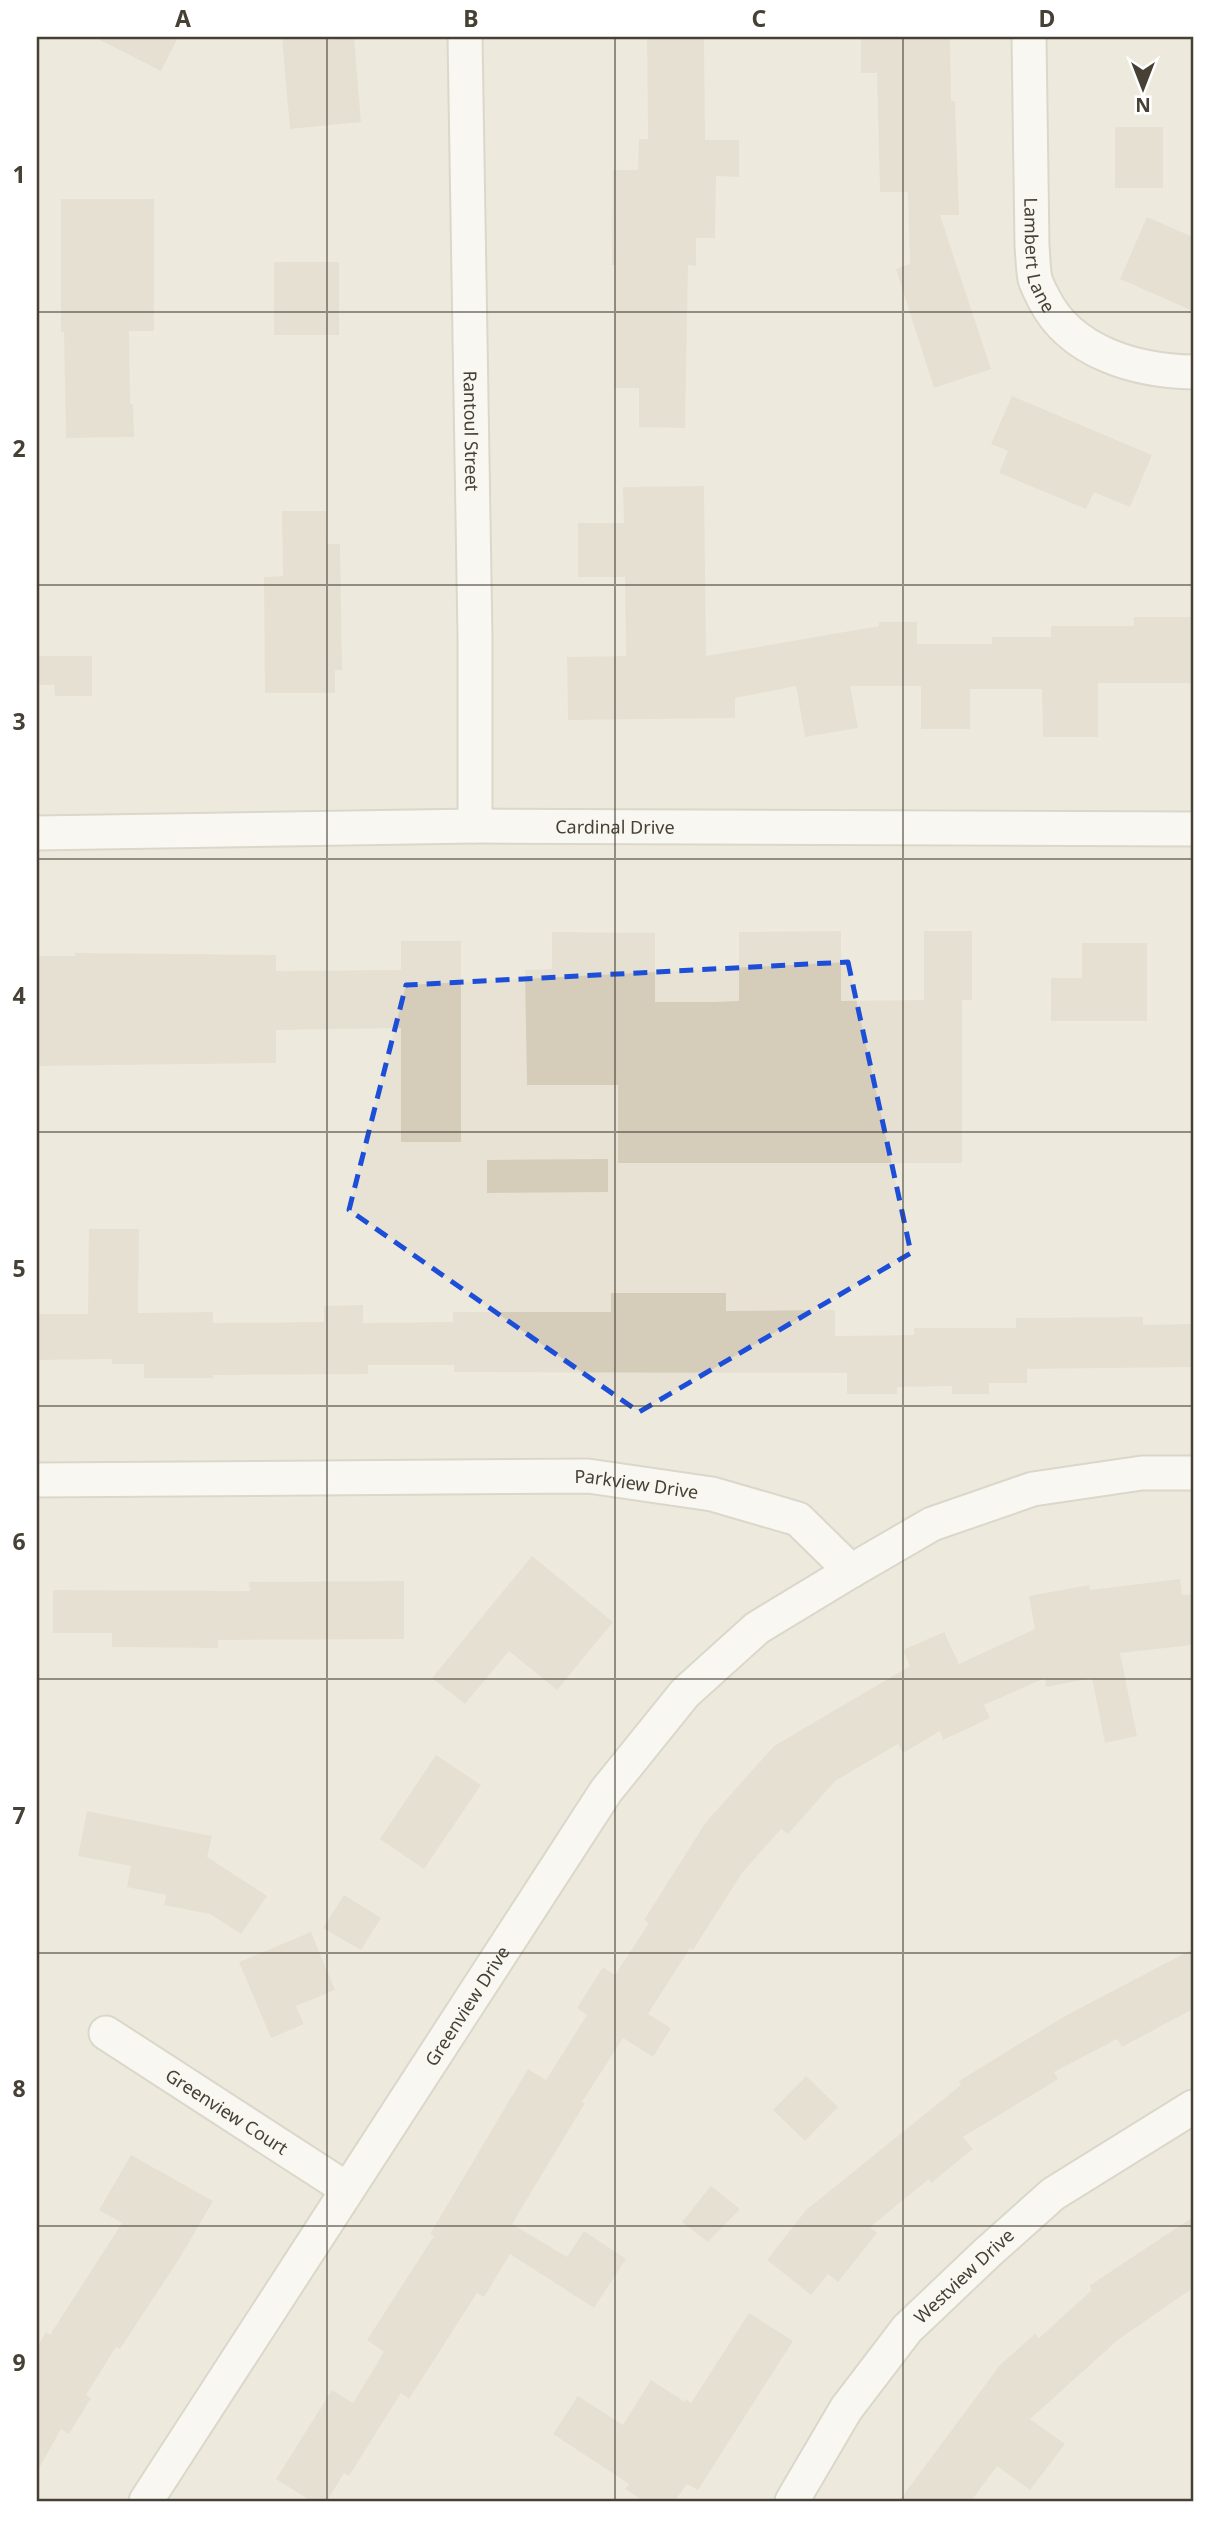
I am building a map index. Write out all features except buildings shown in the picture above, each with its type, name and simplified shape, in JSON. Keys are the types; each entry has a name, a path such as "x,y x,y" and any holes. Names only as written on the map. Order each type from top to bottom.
{"street":[{"name":"Rantoul Street","path":"465,37 475,826"},
{"name":"Lambert Lane","path":"1029,37 1032,246 1035,280 1064,328 1090,348 1125,363 1193,372"},
{"name":"Cardinal Drive","path":"37,833 475,826 1193,829"},
{"path":"851,1571 932,1524 1034,1489 1142,1473 1193,1473"},
{"name":"Parkview Drive","path":"37,1480 588,1476 712,1494 798,1519 851,1571"},
{"name":"Greenview Drive","path":"146,2501 606,1790 676,1704 757,1628 851,1571"},
{"name":"Greenview Court","path":"106,2033 347,2189"},
{"name":"Westview Drive","path":"792,2501 846,2409 907,2329 986,2253 1053,2194 1193,2106"}],"highlighted area":[{"path":"848,962 911,1253 639,1412 349,1210 406,985"}],"shaded area":[{"path":"37,37 1193,37 1193,2501 37,2501"}]}
